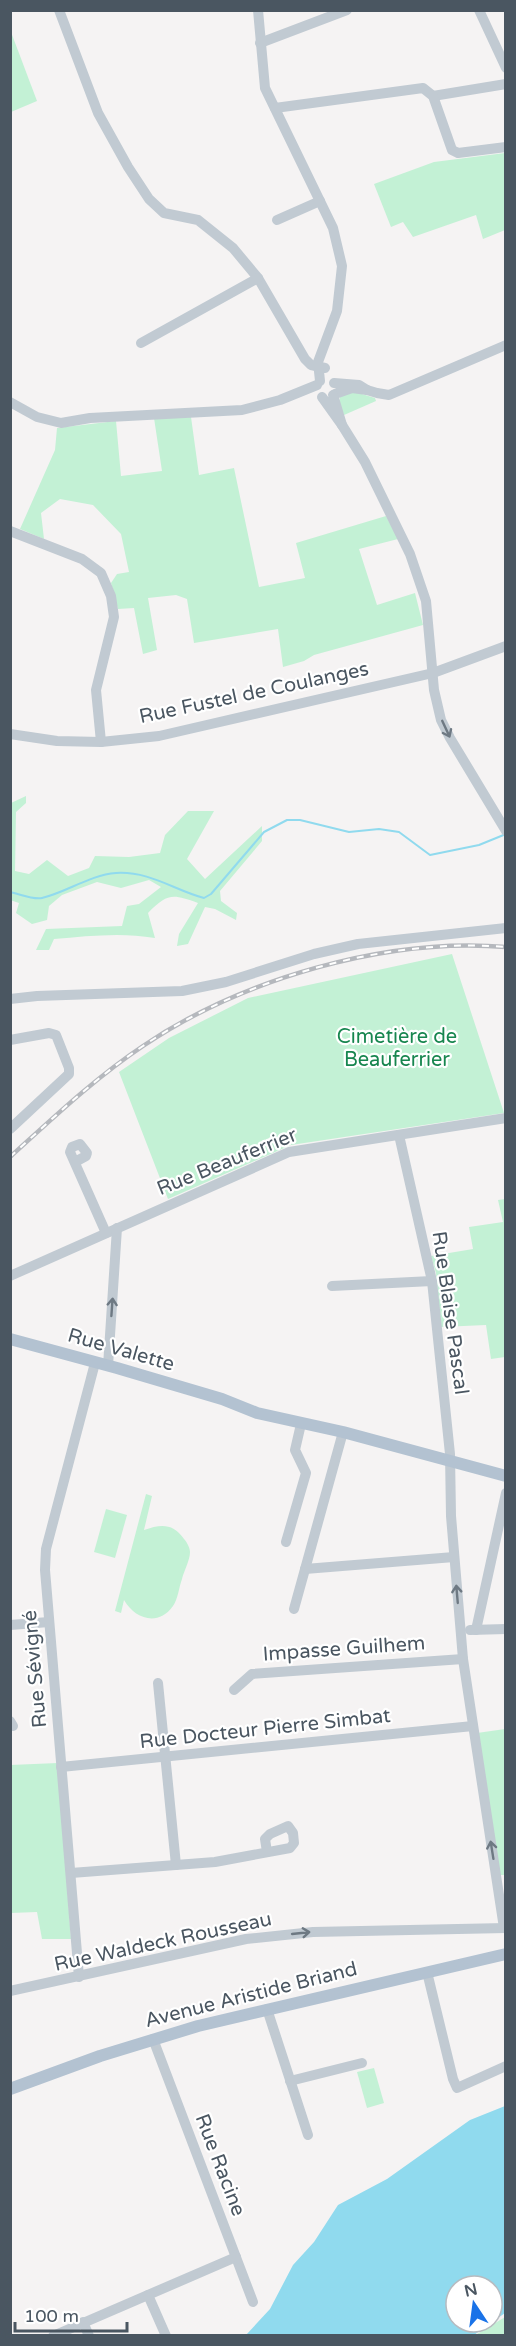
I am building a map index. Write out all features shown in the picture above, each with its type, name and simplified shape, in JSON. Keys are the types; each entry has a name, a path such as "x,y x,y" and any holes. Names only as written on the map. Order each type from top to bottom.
{"main road":[{"name":"Rue Valette","path":"10,1339 222,1400 257,1413 343,1432 506,1476"},
{"name":"Rue Valette","path":"222,1400 258,1405 304,1418 322,1427"},
{"name":"Avenue Aristide Briand","path":"10,2089 100,2055 153,2039 267,2009 506,1954"}],"street":[{"path":"59,10 98,113 149,199 164,213 198,220 233,248 258,278 305,359 311,365 321,367"},
{"path":"258,10 265,88 333,228 342,267 337,311 322,353 321,367 327,389 342,425 365,462 410,554 426,601 433,672 441,720 504,827"},
{"path":"260,43 347,10"},
{"path":"479,10 506,68"},
{"path":"433,96 506,84"},
{"path":"275,108 423,88 433,96 452,150 458,153 506,147"},
{"path":"277,220 320,201"},
{"path":"141,343 258,278"},
{"path":"10,402 37,417 61,423 90,418 157,413 228,411 327,389 352,388 389,394 506,345"},
{"path":"10,531 82,559 101,573 111,596 114,618 96,690 101,742"},
{"name":"Rue Fustel de Coulanges","path":"10,734 57,741 101,742 159,736 433,672 506,646"},
{"path":"10,999 182,991 226,982 314,954 358,944 506,928"},
{"path":"10,1040 56,1035 69,1068 69,1074 10,1129"},
{"name":"Rue Beauferrier","path":"10,1276 289,1152 506,1118"},
{"name":"Rue Blaise Pascal","path":"399,1135 432,1281 451,1462 454,1557 463,1659 505,1928"},
{"path":"75,1162 106,1233"},
{"path":"108,1366 117,1228"},
{"path":"332,1286 432,1281"},
{"name":"Rue Sévigné","path":"79,1977 76,1967 71,1873 45,1570 46,1550 95,1363"},
{"path":"286,1542 306,1473 295,1450 301,1424"},
{"path":"294,1609 343,1432"},
{"path":"476,1630 506,1493"},
{"path":"305,1569 454,1557"},
{"path":"10,1625 49,1622"},
{"path":"461,1630 506,1629"},
{"name":"Impasse Guilhem","path":"234,1690 252,1674 463,1659"},
{"path":"158,1683 176,1865"},
{"name":"Rue Docteur Pierre Simbat","path":"62,1767 473,1726"},
{"path":"71,1873 215,1862 267,1852"},
{"name":"Rue Waldeck Rousseau","path":"10,1991 246,1939 313,1932 505,1928"},
{"path":"427,1972 457,2088 506,2066"},
{"path":"267,2009 308,2135"},
{"name":"Rue Racine","path":"153,2039 254,2302"},
{"path":"291,2081 362,2062"},
{"path":"53,2336 236,2257"},
{"path":"148,2295 166,2336"},
{"path":"83,2322 89,2336"}],"green space":[{"path":"11,32 37,101 10,112"},
{"path":"505,153 505,230 483,239 476,215 413,237 403,222 391,227 374,184 434,162"},
{"path":"352,391 375,398 376,401 344,415 339,402 340,397"},
{"path":"191,417 199,475 234,468 259,587 305,578 296,543 386,516 398,539 359,549 377,605 415,593 423,625 314,655 304,661 283,667 278,629 194,643 187,599 176,595 148,598 157,650 143,654 134,608 118,609 111,583 117,574 129,572 121,534 93,505 60,499 41,513 44,539 20,529 55,450 57,428 116,421 121,476 162,471 154,418"},
{"path":"26,796 26,803 16,812 15,871 29,874 47,860 68,876 89,868 95,856 129,857 160,853 165,835 188,811 214,811 187,859 205,879 262,826 262,841 220,891 221,901 237,913 236,920 215,909 205,907 188,944 177,946 179,934 198,903 171,897 148,913 155,938 117,935 54,939 49,950 36,950 46,929 122,926 127,906 139,904 161,887 149,880 121,888 97,882 62,895 49,906 47,920 32,924 16,913 19,903 10,900 11,803"},
{"name":"Cimetière de Beauferrier","path":"452,954 504,1113 291,1145 168,1199 119,1072 169,1038 248,998"},
{"path":"505,1199 505,1357 491,1359 486,1325 441,1327 436,1273 431,1256 473,1249 469,1227 503,1222 498,1200"},
{"path":"146,1494 152,1496 144,1530 166,1526 176,1530 185,1540 190,1552 175,1603 167,1613 154,1618 140,1616 124,1600 121,1613 115,1611"},
{"path":"106,1509 127,1515 115,1558 94,1552"},
{"path":"505,1729 505,1875 500,1875 477,1733"},
{"path":"58,1763 71,1939 42,1939 37,1912 11,1913 10,1765"},
{"path":"374,2068 384,2103 367,2108 357,2072"},
{"path":"504,2318 505,2335 477,2334 504,2334"}],"water":[{"path":"505,2106 505,2313 504,2274 444,2274 444,2334 474,2335 246,2335 270,2309 293,2265 314,2242 338,2205 387,2179 470,2120"}],"waterway":[{"path":"10,892 31,898 42,898 106,874 128,873 151,878 204,898 211,894 264,832 287,820 300,820 349,832 379,829 399,832 430,855 479,845 506,834"}],"railway":[{"path":"10,1157 125,1058 182,1022 225,1001 270,983 365,956 413,949 460,946 506,947"}]}
